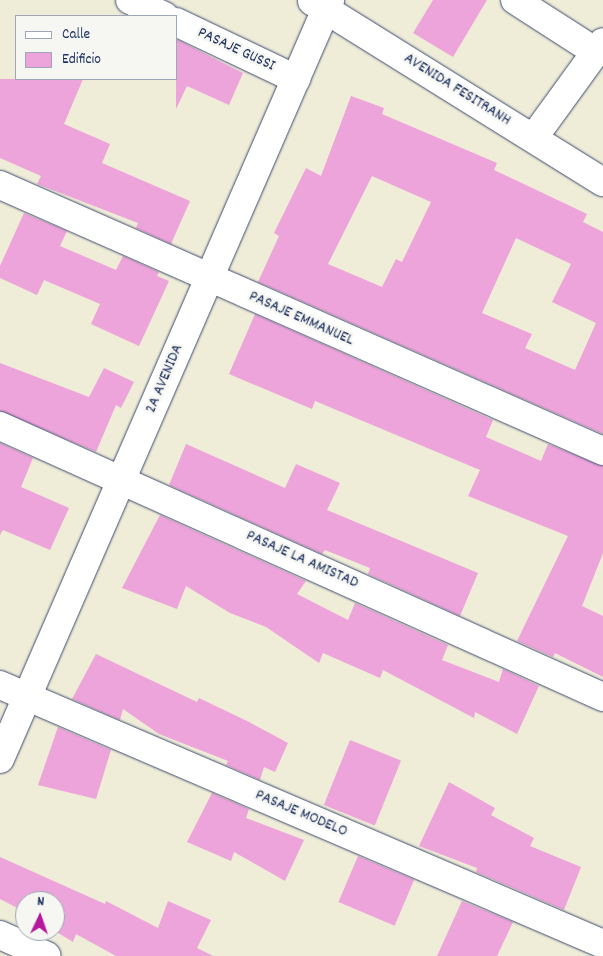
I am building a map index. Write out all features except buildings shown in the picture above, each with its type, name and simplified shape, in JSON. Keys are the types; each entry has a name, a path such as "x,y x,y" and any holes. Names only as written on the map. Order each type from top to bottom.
{"street":[{"path":"130,0 162,15"},
{"path":"515,0 599,47 534,137"},
{"name":"2A AVENIDA","path":"0,758 296,79 322,3"},
{"name":"AVENIDA FESITRANH","path":"322,3 603,182"},
{"name":"PASAJE GUSSI","path":"178,23 296,79"},
{"name":"PASAJE EMMANUEL","path":"0,185 603,451"},
{"name":"PASAJE LA AMISTAD","path":"0,426 122,479 603,697"},
{"name":"PASAJE MODELO","path":"0,684 598,942"},
{"path":"0,935 47,956"}]}
